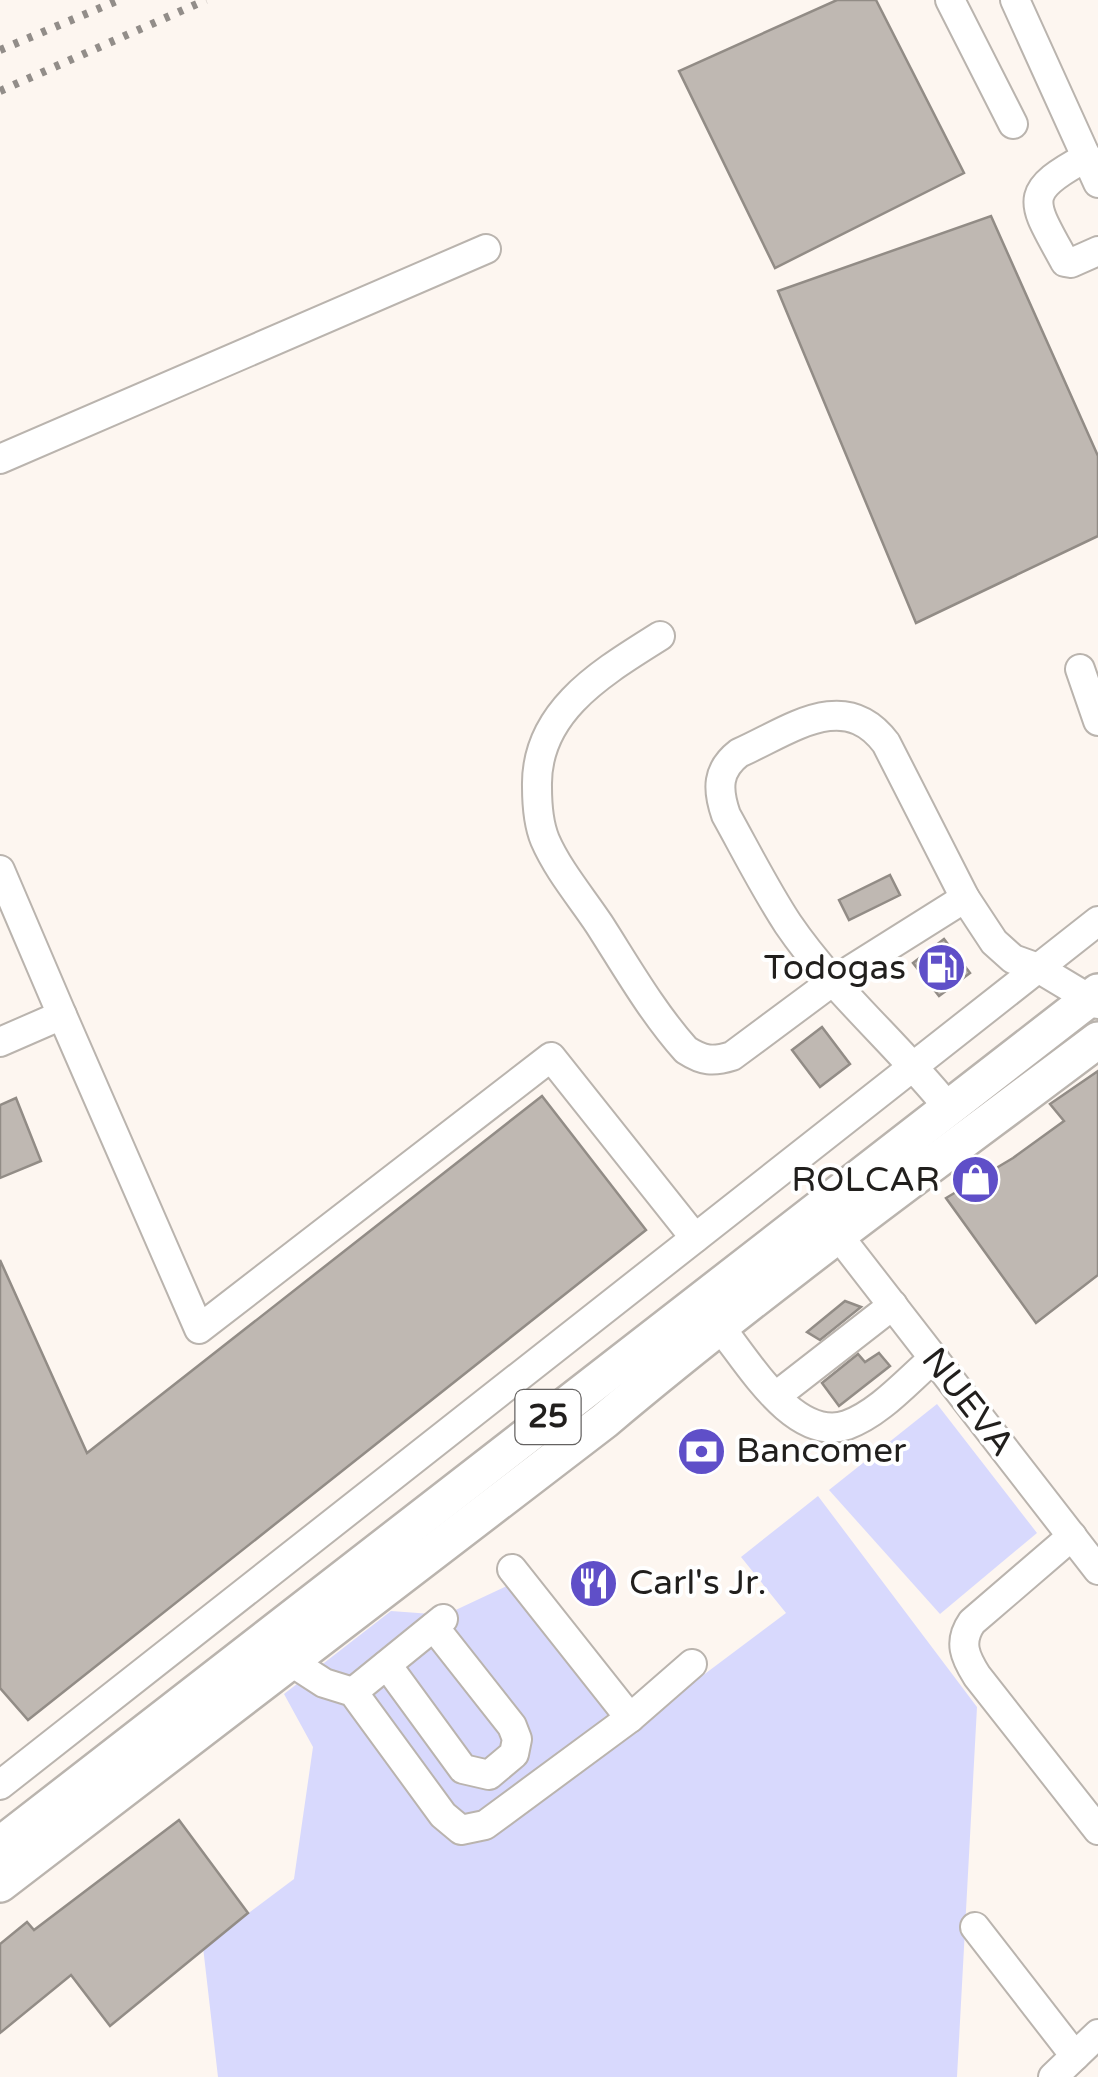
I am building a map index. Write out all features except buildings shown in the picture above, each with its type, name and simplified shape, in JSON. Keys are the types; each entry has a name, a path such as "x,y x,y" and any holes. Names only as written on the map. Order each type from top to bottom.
{"main road":[{"name":"25","path":"0,1844 947,1106 1095,998"},
{"name":"25","path":"0,1884 604,1421 838,1235 1098,1040"}],"street":[{"path":"950,0 1013,124"},
{"path":"1015,0 1098,183"},
{"path":"1087,156 1051,176 1038,203 1042,219 1066,262 1071,264 1098,251"},
{"path":"0,459 486,248"},
{"path":"660,636 608,668 556,718 542,746 536,776 538,810 545,839 672,1035 686,1050 701,1060 732,1056 833,981 965,898"},
{"path":"1080,670 1098,721"},
{"path":"947,1106 916,1067 833,981 788,924 720,798 726,763 739,753 832,714 854,716 868,723 886,743 965,898 1004,952 1095,998"},
{"path":"0,870 199,1329 552,1057 695,1238"},
{"path":"0,1785 1098,922"},
{"path":"0,1042 62,1015"},
{"name":"NUEVA","path":"838,1235 1098,1570"},
{"path":"776,1396 892,1305"},
{"path":"720,1326 776,1396 812,1426 850,1424 875,1409 934,1358"},
{"path":"1072,1536 972,1622 964,1638 966,1660 1098,1830"},
{"path":"512,1568 630,1718"},
{"path":"354,1692 438,1623 512,1726 517,1739 514,1754 488,1775 463,1769 387,1665"},
{"path":"290,1661 324,1684 354,1692 443,1815 454,1826 468,1831 507,1810 630,1718 692,1664"},
{"path":"975,1927 1075,2056"},
{"path":"1053,2077 1098,2034"}],"shaded area":[{"path":"937,1404 1037,1533 940,1614 829,1490"},
{"path":"818,1496 977,1707 957,2077 218,2077 203,1947 294,1879 313,1747 284,1694 391,1611 445,1615 513,1583 630,1730 786,1613 741,1557"}],"railway":[{"path":"0,50 119,0"},
{"path":"0,91 206,0"}],"place":[{"name":"Todogas","path":"941,968"},
{"name":"ROLCAR","path":"975,1180"},
{"name":"Bancomer","path":"701,1451"},
{"name":"Carl's Jr.","path":"594,1583"}]}
